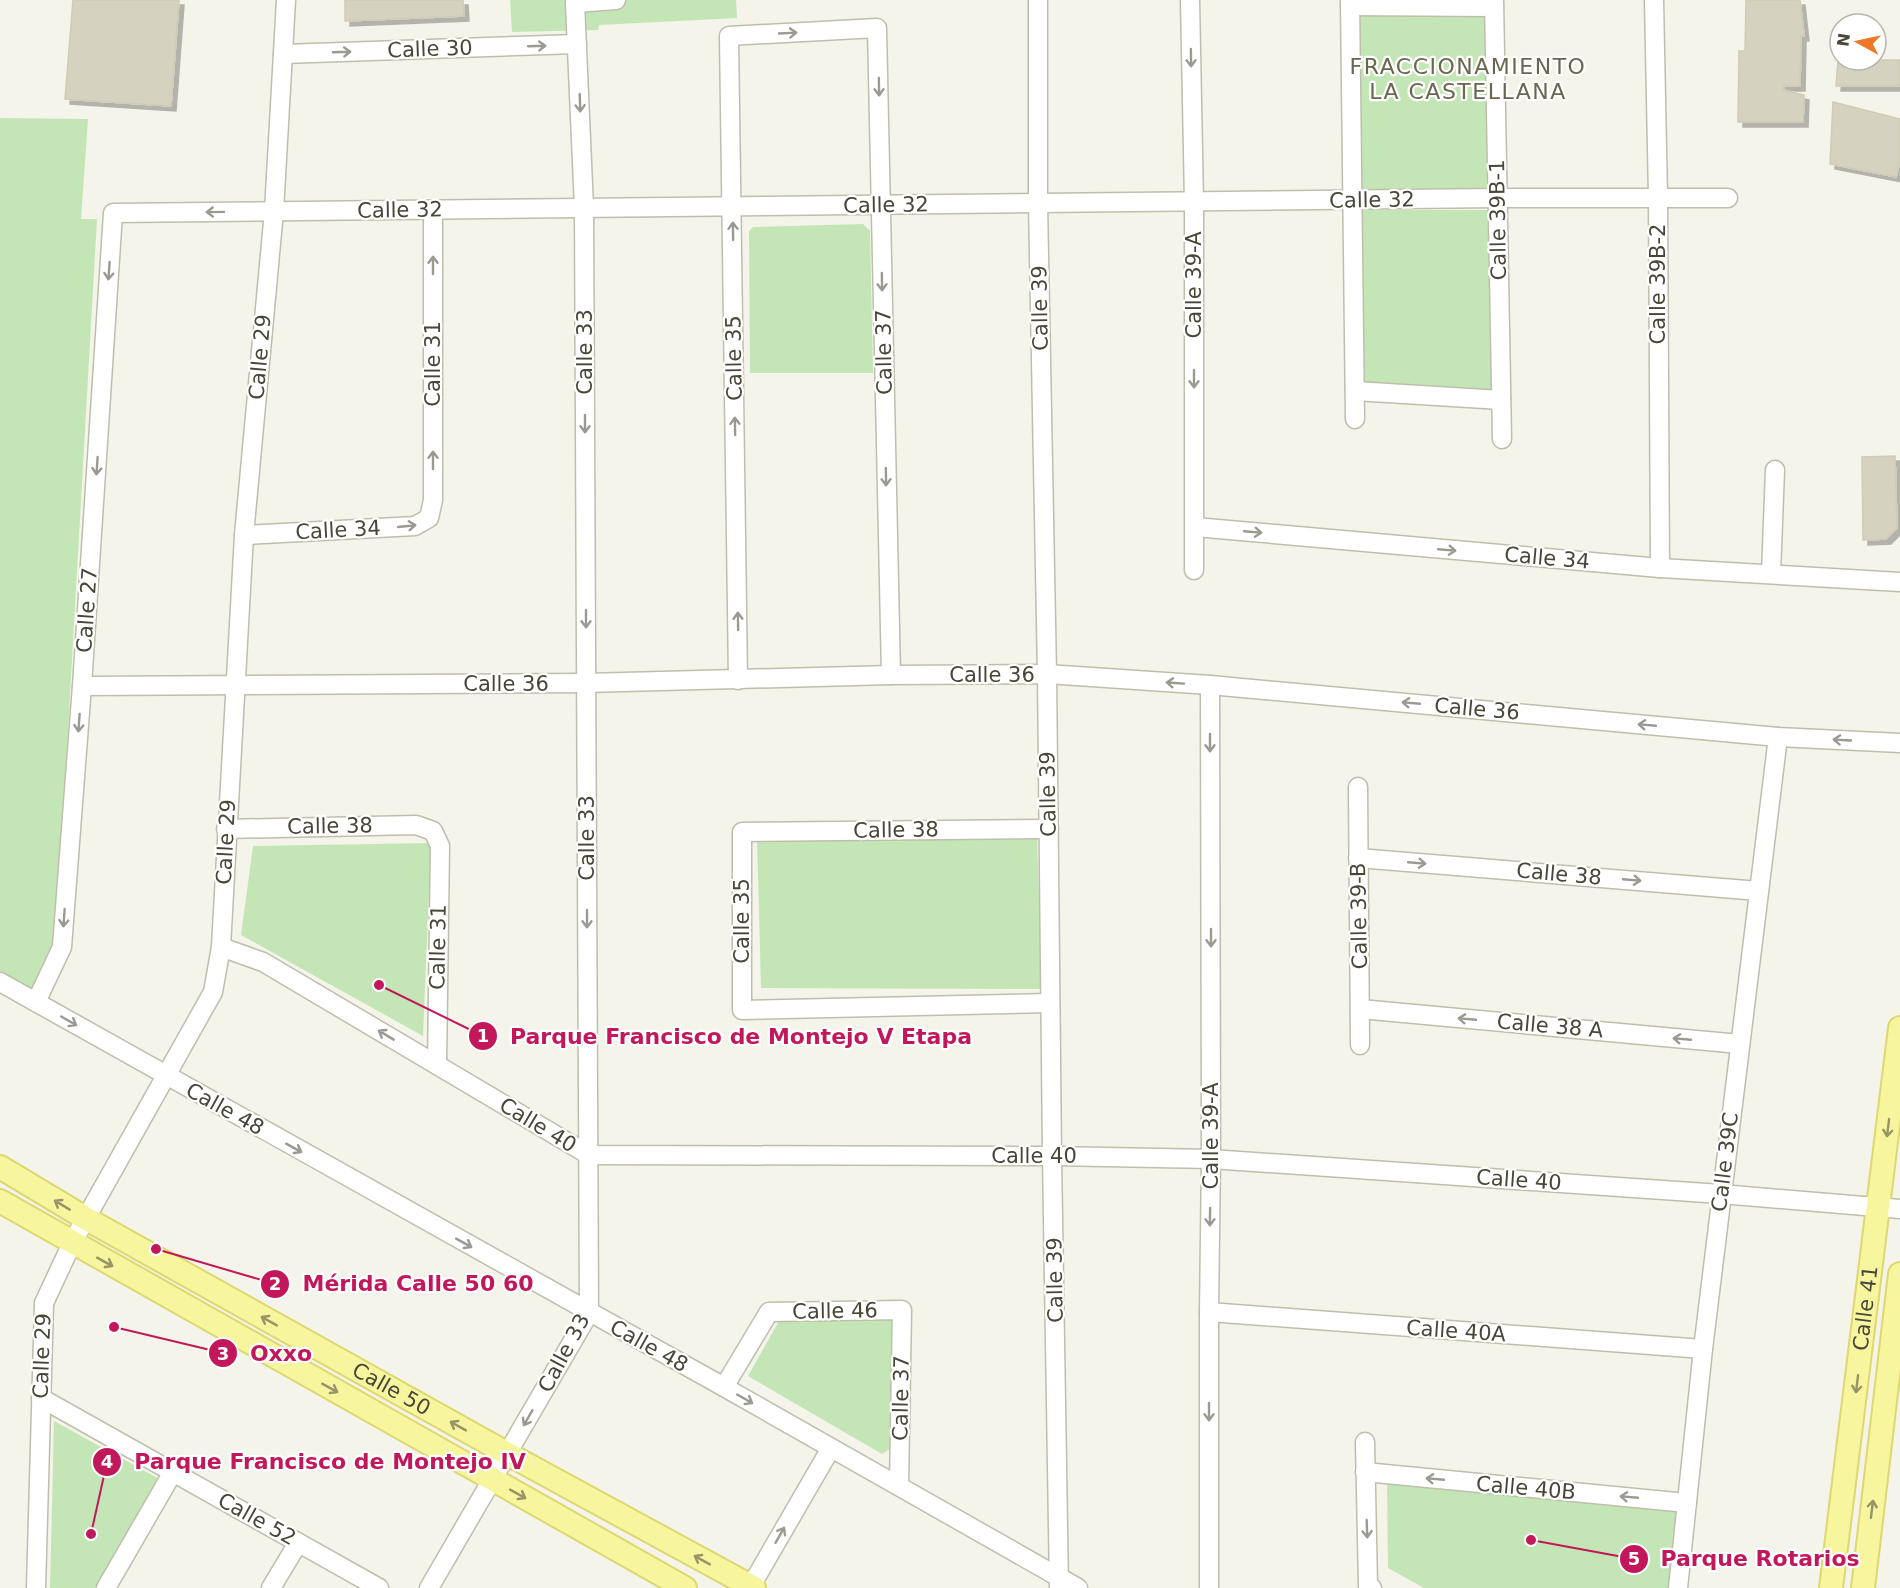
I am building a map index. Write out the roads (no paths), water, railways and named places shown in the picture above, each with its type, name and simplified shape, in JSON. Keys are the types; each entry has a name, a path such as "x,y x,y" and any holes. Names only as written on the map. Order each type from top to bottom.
{"main road":[{"name":"Calle 41","path":"1831,1588 1890,1207 1900,1028"},
{"name":"Calle 50","path":"0,1167 86,1218 508,1454 752,1587"},
{"name":"Calle 50","path":"0,1201 685,1588"},
{"name":"Calle 41","path":"1863,1588 1900,1274"}],"street":[{"name":"Calle 29","path":"36,1588 44,1303 72,1243 213,992 221,947 244,534 274,211 286,0"},
{"name":"Calle 33","path":"429,1588 589,1313 584,208 575,3 616,0"},
{"name":"Calle 39","path":"1038,0 1038,203 1060,1583"},
{"name":"Calle 39-A","path":"1190,0 1194,202 1194,570"},
{"name":"Calle 39B-2","path":"1654,0 1658,197 1660,568"},
{"path":"1355,419 1350,3 1494,4"},
{"name":"Calle 39B-1","path":"1494,4 1502,439"},
{"name":"Calle 35","path":"738,680 729,36 878,28"},
{"name":"Calle 37","path":"878,28 891,675"},
{"name":"Calle 30","path":"283,54 577,44"},
{"name":"Calle 32","path":"113,213 1497,198 1728,198"},
{"name":"Calle 31","path":"429,518 433,500 433,210"},
{"name":"Calle 27","path":"36,1002 62,947 82,686 113,213"},
{"path":"1354,391 1501,400"},
{"path":"1771,574 1775,470"},
{"name":"Calle 34","path":"244,534 415,526 429,518"},
{"name":"Calle 34","path":"1195,527 1660,568 1900,582"},
{"name":"Calle 36","path":"82,686 586,683 891,675 1047,674 1210,685 1778,737 1900,743"},
{"name":"Calle 39-A","path":"1209,1588 1210,685"},
{"name":"Calle 39C","path":"1678,1588 1721,1194 1778,737"},
{"name":"Calle 39-B","path":"1358,787 1360,1045"},
{"name":"Calle 38","path":"226,829 416,825 433,831"},
{"name":"Calle 38","path":"742,832 1049,829"},
{"name":"Calle 31","path":"433,831 440,846 436,1065"},
{"name":"Calle 35","path":"742,832 742,1010 1050,1003"},
{"name":"Calle 38","path":"1358,858 1759,891"},
{"name":"Calle 40","path":"221,947 263,962 589,1155 1052,1156 1211,1159 1890,1207"},
{"name":"Calle 48","path":"0,982 899,1486 1060,1583 1078,1588"},
{"name":"Calle 38 A","path":"1360,1009 1740,1044"},
{"name":"Calle 37","path":"899,1486 902,1310"},
{"name":"Calle 46","path":"724,1387 769,1312 902,1310"},
{"name":"Calle 40A","path":"1209,1312 1703,1350"},
{"name":"Calle 52","path":"41,1398 379,1588"},
{"path":"1365,1442 1370,1587"},
{"path":"752,1587 831,1448"},
{"path":"106,1588 173,1472"},
{"name":"Calle 40B","path":"1365,1472 1687,1503"},
{"path":"271,1588 298,1543"}],"place":[{"name":"Parque Francisco de Montejo V Etapa","path":"379,985"},
{"name":"Mérida Calle 50 60","path":"156,1249"},
{"name":"Oxxo","path":"114,1327"},
{"name":"Parque Francisco de Montejo IV","path":"91,1534"},
{"name":"Parque Rotarios","path":"1531,1540"}],"district":[{"name":"FRACCIONAMIENTO LA CASTELLANA","path":"1468,78"}]}
